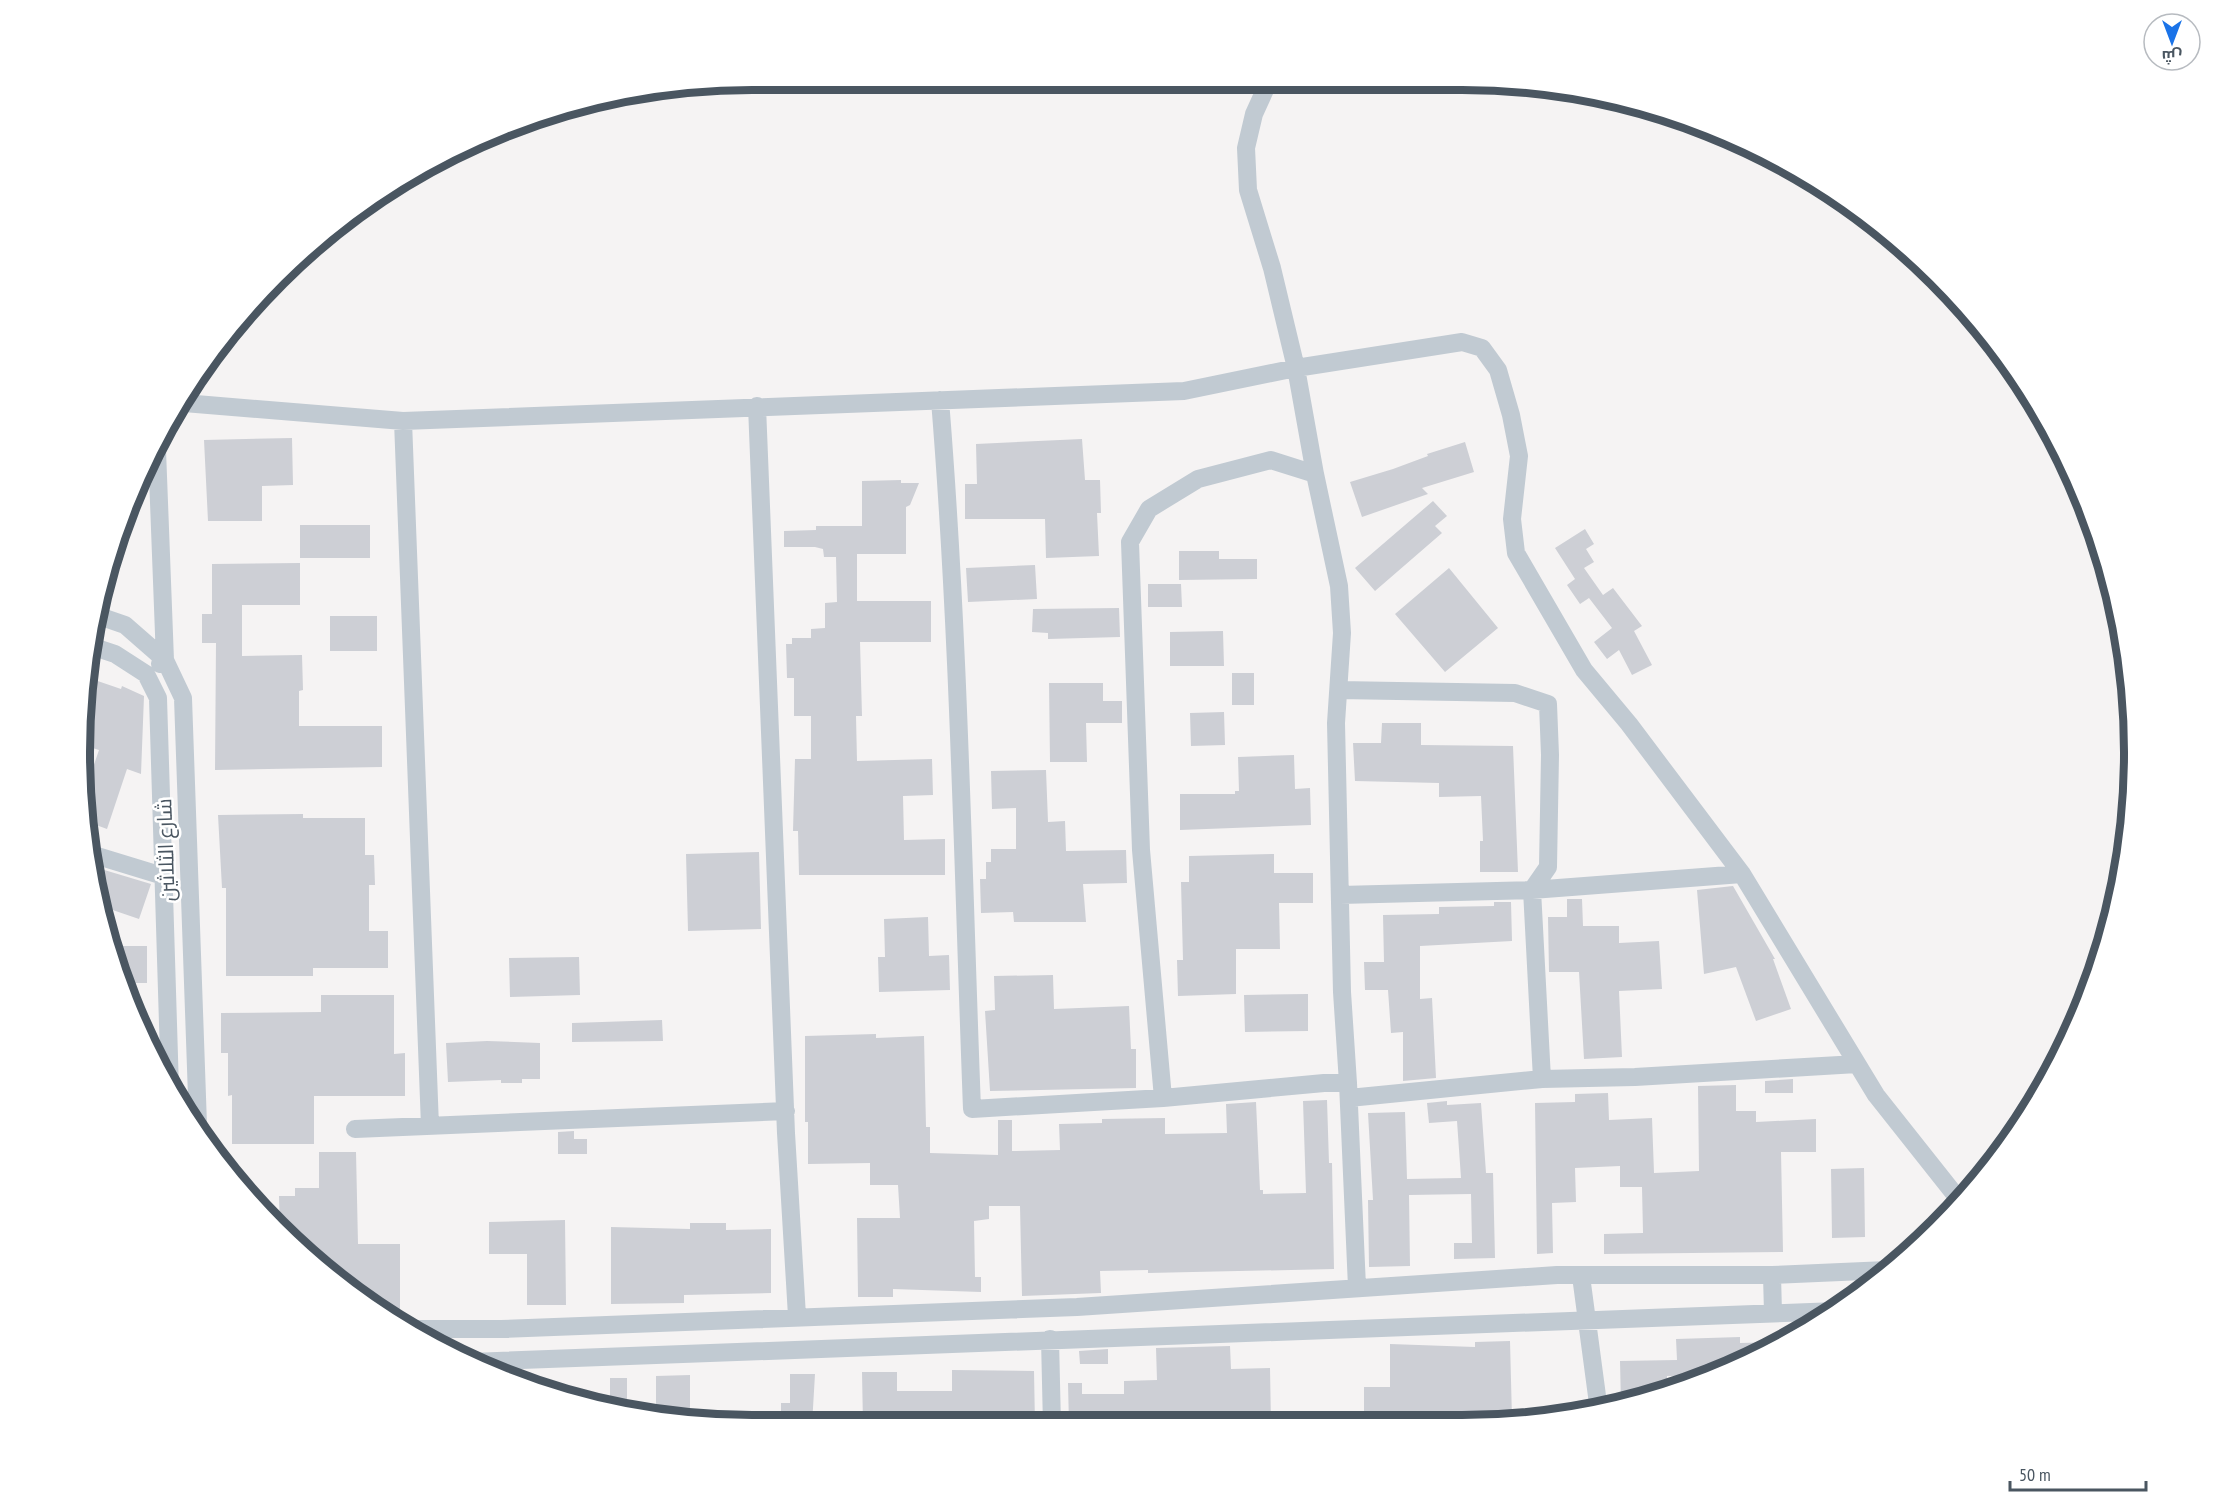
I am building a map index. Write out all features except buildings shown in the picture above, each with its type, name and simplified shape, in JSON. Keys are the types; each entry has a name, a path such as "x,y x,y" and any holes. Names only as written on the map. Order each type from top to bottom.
{"street":[{"path":"1265,90 1254,114 1246,148 1248,190 1272,268 1296,368 1315,474 1339,586 1342,633 1336,723 1341,992 1349,1091 1357,1287"},
{"path":"190,403 403,421 1184,391 1296,368 1462,342 1482,348 1498,369 1519,456 1512,519 1516,553 1584,670 1629,724 1742,874 1876,1095 1955,1194"},
{"path":"940,400 948,496 956,664 972,1109 1163,1098 1324,1083 1349,1091 1857,1064"},
{"path":"757,406 786,1111 797,1316"},
{"path":"403,421 430,1126"},
{"path":"99,649 115,654 146,675 165,660 157,460"},
{"path":"1163,1098 1141,850 1130,542 1149,508 1198,479 1271,460 1315,474"},
{"name":"شارع الثلاثين","path":"104,618 125,625 165,660 183,698 198,1114"},
{"name":"شارع الثلاثين","path":"146,675 158,698 169,1066"},
{"path":"1339,690 1515,693 1548,704 1550,755 1548,867 1532,890 1542,1080"},
{"path":"99,856 163,876"},
{"path":"1340,894 1532,890 1742,874"},
{"path":"356,1129 786,1111"},
{"path":"426,1329 501,1329 1025,1308 1357,1287 1581,1276 1772,1275 1874,1271"},
{"path":"1772,1275 1773,1313"},
{"path":"1581,1276 1589,1320 1598,1400"},
{"path":"1025,1308 1031,1340"},
{"path":"491,1361 1816,1312"},
{"path":"1050,1339 1053,1415"}]}
